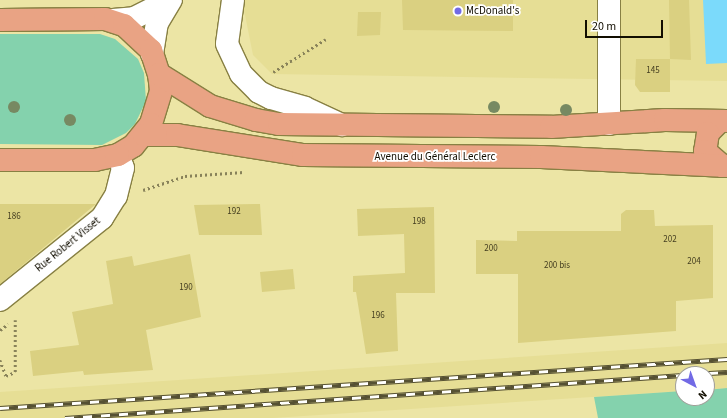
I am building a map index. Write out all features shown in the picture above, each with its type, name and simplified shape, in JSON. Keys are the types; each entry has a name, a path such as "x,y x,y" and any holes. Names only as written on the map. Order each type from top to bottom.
{"main road":[{"path":"0,20 113,20 134,31 152,54 159,74 161,91 157,112 144,135 118,155 95,160 0,160"},
{"path":"159,74 194,98 235,115 279,124 609,124 723,121"},
{"path":"696,121 705,133 707,155 725,166"},
{"path":"687,166 702,156 708,133 723,121"},
{"name":"Avenue du Général Leclerc","path":"144,135 183,135 264,151 303,155 570,158 687,166 725,166"}],"street":[{"path":"113,20 134,18 170,0"},
{"path":"152,54 157,23 170,0"},
{"path":"233,0 227,44 241,74 259,92 271,98 305,108 342,125"},
{"path":"609,0 609,124"},
{"name":"Rue Robert Visset","path":"0,300 102,218 116,196 123,168 118,155"}],"path":[{"path":"268,74 326,39"},
{"path":"0,330 15,319 15,372 6,376 0,360"}],"shaded area":[{"path":"242,0 727,0 727,81 272,74 253,55"},
{"path":"727,343 727,388 715,389 715,366 675,366 675,392 273,418 0,418 0,392"}],"green space":[{"path":"0,34 100,34 115,39 138,59 144,73 146,101 135,124 126,133 102,145 0,144"},
{"path":"727,388 727,418 598,418 594,397 675,392 675,406 715,406 715,389"}],"water":[{"path":"703,0 727,0 727,63 706,64"}],"building":[{"name":"McDonald's","path":"402,0 513,0 513,31 403,30"},
{"path":"669,0 689,0 691,60 670,59"},
{"path":"358,12 381,12 380,35 357,36"},
{"path":"636,59 670,59 670,92 640,92 635,85"},
{"path":"0,204 96,204 0,284"},
{"path":"260,204 262,235 199,235 194,205"},
{"path":"434,207 435,293 396,293 398,351 366,354 356,292 353,292 353,276 405,273 404,234 358,236 357,209"},
{"path":"626,210 654,210 655,226 713,225 713,298 676,301 676,331 518,343 518,274 476,274 476,240 517,241 517,231 621,231 621,214"},
{"path":"190,254 201,317 146,330 153,370 84,375 83,371 33,376 30,351 79,345 72,312 113,304 106,261 132,256 134,266"},
{"path":"293,269 295,289 262,292 260,272"}],"railway":[{"path":"0,408 727,359"},
{"path":"715,373 727,372"},
{"path":"65,418 675,376"}],"place":[{"name":"McDonald's","path":"458,11"}]}
